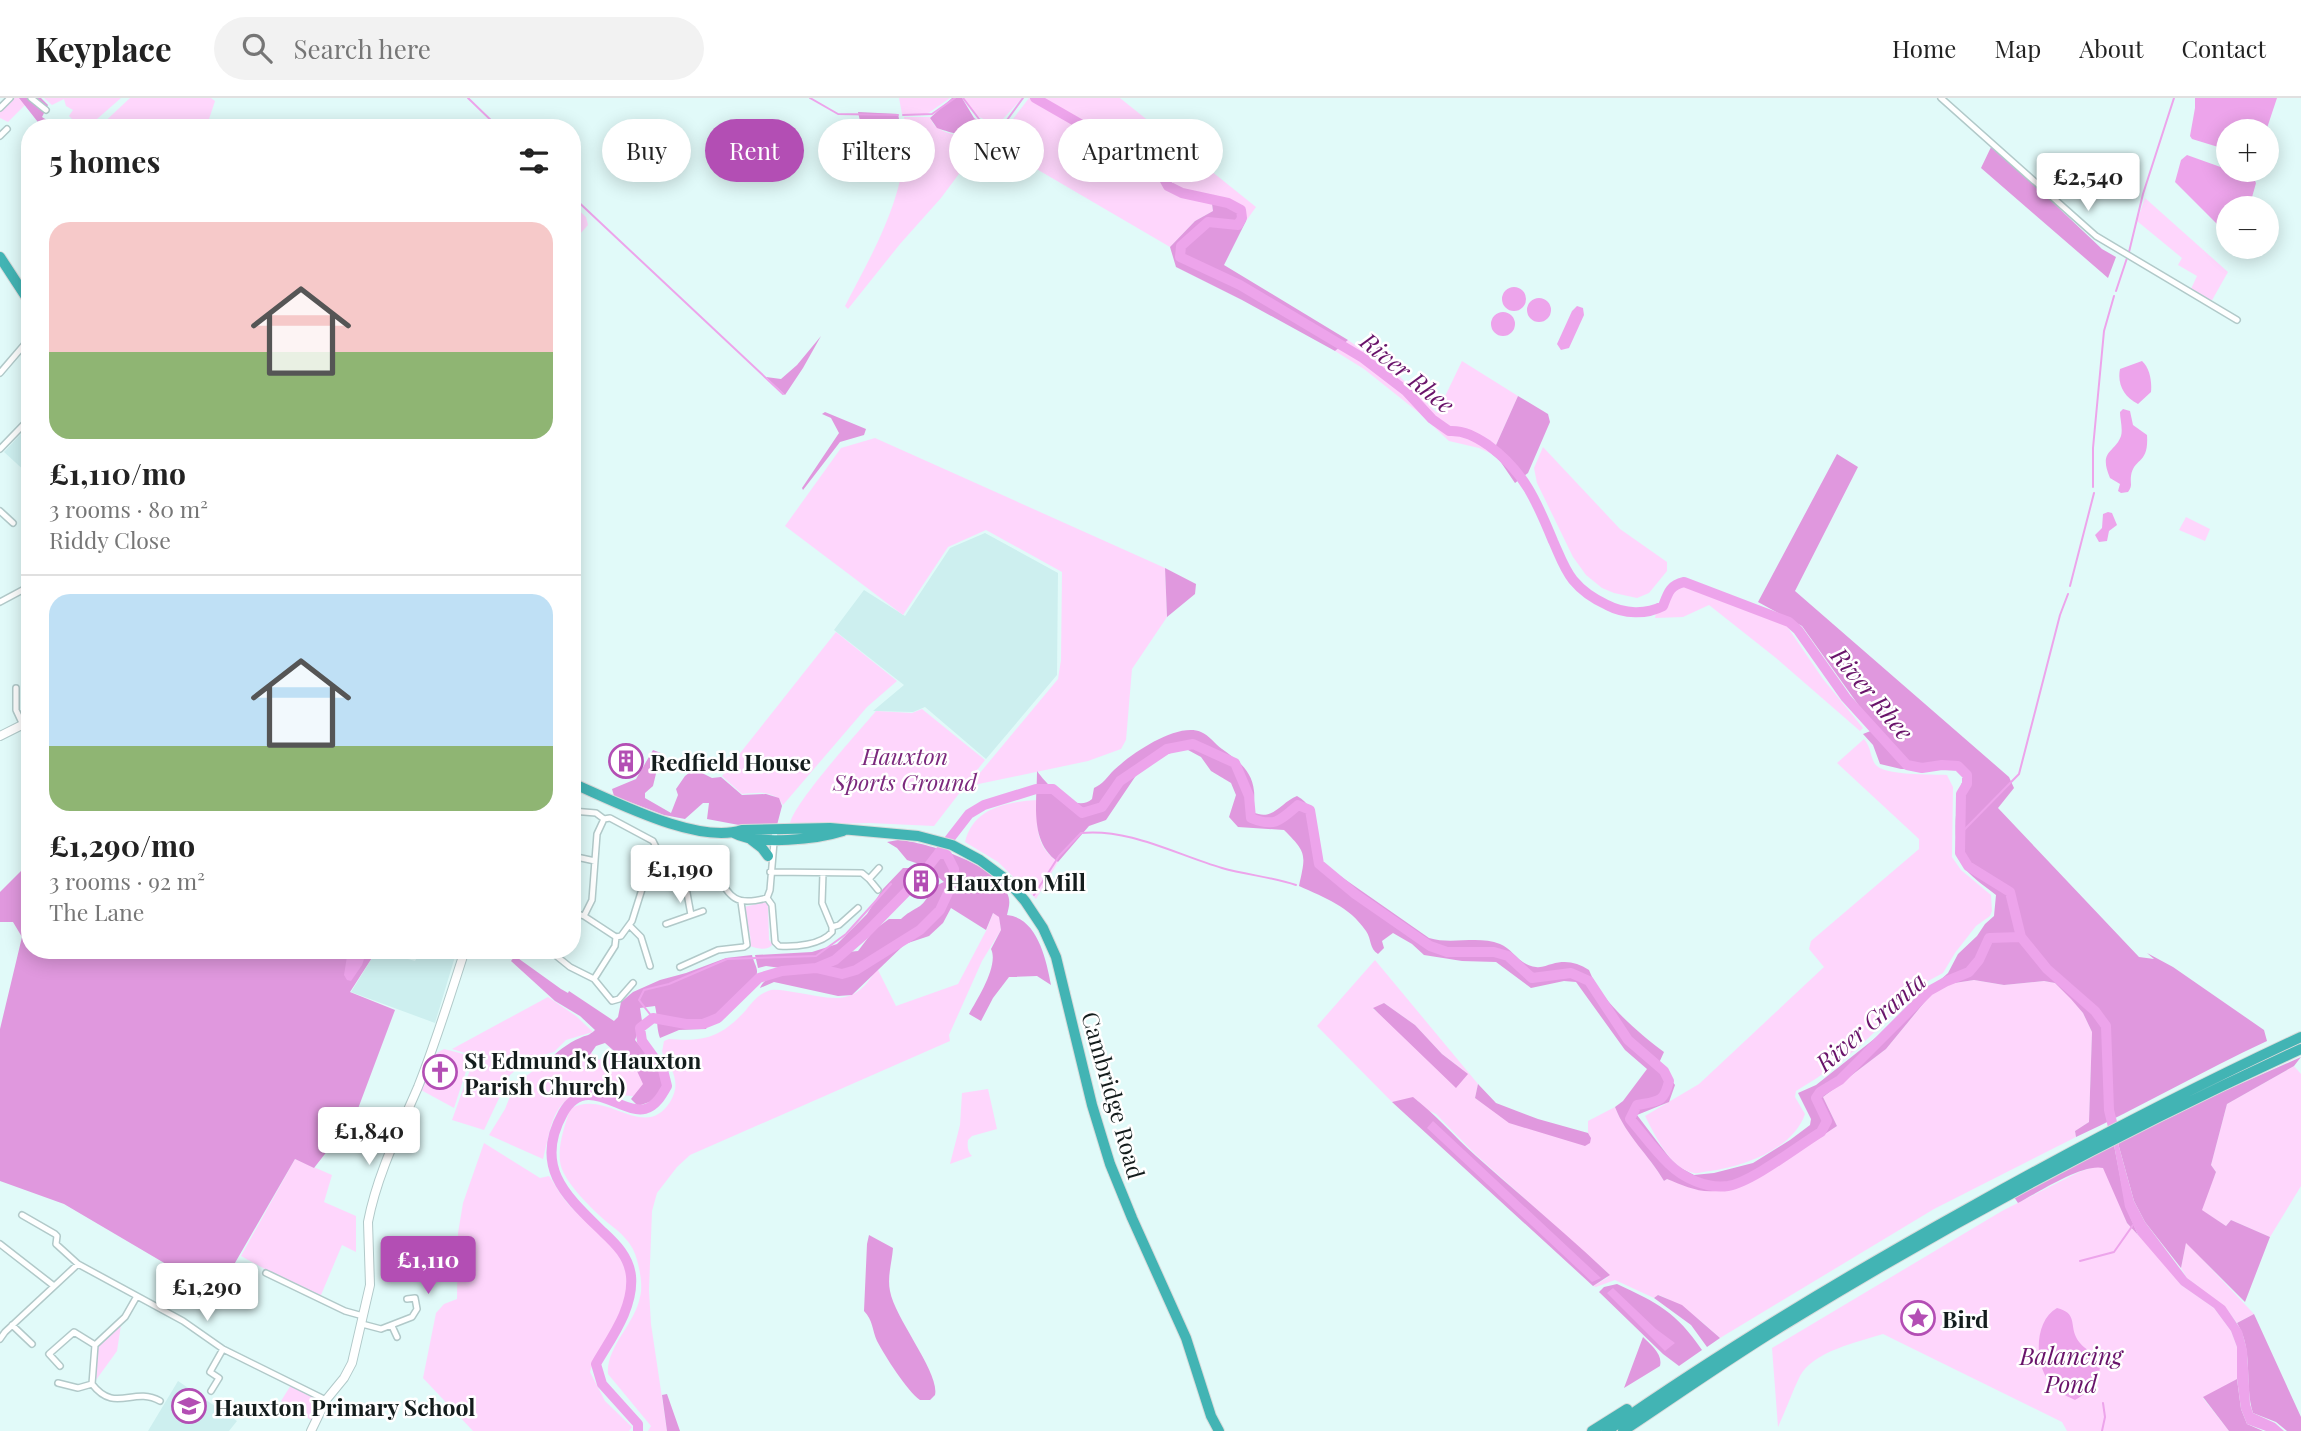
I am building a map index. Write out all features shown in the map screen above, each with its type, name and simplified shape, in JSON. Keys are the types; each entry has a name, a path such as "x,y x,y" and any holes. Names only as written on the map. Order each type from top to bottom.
{"highway":[{"path":"0,257 21,289"},
{"path":"581,787 672,824 706,832 734,833 749,838 770,858"},
{"path":"734,833 742,830 771,835"},
{"name":"Cambridge Road","path":"771,835 829,836 843,831 902,833 940,841 961,849 991,867 1016,890 1036,915 1051,943 1061,975 1092,1105 1111,1164 1186,1338 1211,1416 1219,1431"},
{"path":"749,838 771,835"},
{"path":"1606,1431 1707,1362 1863,1267 2301,1037"},
{"path":"2133,1124 2301,1049"},
{"path":"1623,1431 1795,1318 2097,1142"},
{"path":"1592,1431 1629,1408 1650,1401"},
{"name":"Cambridge Road","path":"1211,1416 1212,1431"}],"street":[{"path":"0,108 10,98"},
{"path":"31,98 46,110"},
{"path":"1941,98 2096,236 2237,320"},
{"path":"0,136 7,129"},
{"path":"0,373 21,348"},
{"path":"0,449 21,427"},
{"path":"0,512 13,523"},
{"path":"0,602 21,591"},
{"path":"16,688 16,710 21,716"},
{"path":"0,736 21,726"},
{"path":"581,812 596,813 604,819 610,818 653,841 656,848 654,868"},
{"path":"584,916 592,900 597,834 604,819"},
{"path":"771,835 767,898 772,905 775,942 779,946 816,942 828,938 832,932 822,903 823,873"},
{"path":"581,858 595,861"},
{"path":"581,915 616,937 621,936 630,926 645,875 648,870 654,868 683,871 712,868 729,895 741,902 767,898"},
{"path":"869,879 879,868"},
{"path":"683,871 691,915"},
{"path":"770,872 862,873 878,890"},
{"path":"680,967 718,950 747,945 741,902"},
{"path":"832,927 839,925 858,908"},
{"path":"666,924 703,911"},
{"path":"630,926 641,937 650,966"},
{"path":"594,979 615,946 616,937"},
{"path":"311,1431 326,1400 352,1363 370,1285 370,1212 387,1158 426,1064 462,959"},
{"path":"560,959 594,979 612,1001 619,999 633,984"},
{"path":"22,1215 55,1234 56,1244 78,1264 183,1321 223,1349 326,1400"},
{"path":"0,1244 54,1286"},
{"path":"0,1338 78,1264"},
{"path":"266,1273 381,1329 412,1317 417,1310 415,1298 407,1300"},
{"path":"137,1296 125,1317 95,1345 92,1384 108,1399 150,1396 160,1401"},
{"path":"12,1325 32,1344"},
{"path":"392,1326 397,1337"},
{"path":"61,1366 49,1354 74,1332 95,1345"},
{"path":"210,1372 223,1349"},
{"path":"201,1373 210,1372 219,1378 211,1391"},
{"path":"58,1383 78,1388 92,1384"}],"shaded area":[{"path":"19,98 41,98 48,105 42,117 45,119 36,119"},
{"path":"952,98 962,98 976,119 949,119 949,132 937,128 935,119 930,118"},
{"path":"858,112 898,114 899,119 860,119"},
{"path":"1992,145 2102,249 2116,257 2108,278 1981,168"},
{"path":"1184,191 1238,204 1246,221 1224,265 1348,340 1335,351 1176,267 1170,247 1195,221 1213,211 1212,204 1185,198"},
{"path":"821,336 785,395 766,377 781,379 797,365"},
{"path":"1518,396 1548,414 1550,422 1528,473 1515,483 1492,454"},
{"path":"825,412 866,429 864,435 840,442 803,490 839,433 831,418 822,414"},
{"path":"21,434 21,468 4,452"},
{"path":"1837,454 1858,467 1795,591 2009,777 2014,788 1998,808 2139,957 2154,959 2147,953 2173,967 2264,1030 2267,1041 2076,1137 2075,1131 2089,1122 2092,1032 2083,1013 2055,983 2044,981 2004,985 1974,980 1948,984 1932,993 1886,1049 1823,1097 1837,1126 1762,1174 1730,1188 1703,1191 1667,1179 1664,1181 1625,1127 1615,1107 1623,1101 1647,1069 1625,1050 1576,982 1564,981 1531,988 1496,962 1462,961 1424,955 1393,933 1382,941 1384,948 1378,954 1373,949 1366,931 1352,915 1299,886 1303,855 1292,838 1284,830 1238,827 1229,817 1236,795 1231,783 1211,771 1201,757 1188,750 1179,750 1160,757 1137,774 1106,820 1089,826 1058,862 1042,844 1036,809 1037,771 1062,796 1085,803 1092,799 1094,788 1143,748 1180,731 1201,732 1247,771 1253,784 1253,812 1266,815 1297,796 1310,809 1323,864 1429,938 1447,941 1492,941 1505,946 1530,966 1566,962 1589,970 1611,1004 1664,1052 1659,1063 1675,1085 1669,1102 1637,1115 1675,1165 1694,1175 1753,1163 1810,1125 1811,1119 1798,1093 1816,1085 1883,1032 1948,973 1958,954 1994,916 1996,895 1966,870 1958,850 1956,810 1964,777 1956,770 1901,769 1880,764 1873,745 1863,734 1873,730 1867,717 1802,626 1758,602"},
{"path":"985,533 1058,573 1057,675 986,759 925,707 913,712 873,711 904,685 834,630 864,590 905,616 950,548"},
{"path":"1165,568 1196,584 1195,594 1167,617"},
{"path":"653,750 661,753 653,786 645,793 645,798 671,813 678,795 676,789 694,769 712,778 721,777 742,795 766,794 779,798 782,806 777,825 739,825 707,819 709,803 703,803 685,819 664,815 614,796 612,789 636,779"},
{"path":"898,840 925,845 958,856 1000,882 1009,899 1007,915 1026,923 1033,931 1043,952 1051,985 1037,976 1009,977 993,998 981,1021 969,1014 990,972 993,956 991,949 1001,930 999,917 993,913 986,930 951,908 943,923 929,936 905,944 852,995 838,996 774,982 760,988 781,968 758,968 755,955 812,952 837,944 867,914 882,890 903,868 910,868 909,882 912,891 901,898 888,915 862,932 851,944 848,952 858,951 874,930 889,919 901,919 920,906 936,887 944,882 925,866 907,860 897,848 887,842"},
{"path":"21,871 21,935 13,922 0,922 0,892"},
{"path":"21,941 21,959 371,959 350,992 395,1010 356,1114 314,1168 295,1159 217,1294 64,1204 0,1181 0,1029"},
{"path":"752,955 757,969 755,978 706,1029 679,1030 660,1038 655,1006 640,1008 642,1021 635,1040 657,1066 664,1084 655,1100 638,1106 631,1099 643,1084 637,1071 641,1064 627,1056 621,1057 605,1043 596,1046 589,1056 573,1053 558,1069 550,1066 547,1062 558,1052 595,1030 580,1016 555,1001 511,961 519,959 561,989 568,993 569,991 614,1021 618,1017 621,1002 633,992 726,958"},
{"path":"371,959 454,959 435,1023 351,992"},
{"path":"1384,1003 1415,1025 1442,1054 1468,1074 1456,1088 1373,1008"},
{"path":"2301,1057 2294,1066 2227,1104 2211,1165 2216,1172 2202,1210 2226,1226 2231,1220 2270,1237 2245,1302 2186,1243 2181,1268 2145,1222 2134,1201 2118,1143"},
{"path":"1478,1084 1496,1103 1538,1119 1588,1133 1590,1143 1585,1146 1509,1123 1475,1098"},
{"path":"1413,1097 1610,1275 1593,1286 1392,1102"},
{"path":"2114,1145 2126,1207 2138,1235 2127,1223 2103,1168 2072,1174 2018,1203 2014,1197"},
{"path":"869,1235 893,1248 889,1275 890,1291 900,1316 931,1373 935,1395 930,1400 920,1400 903,1381 877,1341 864,1311"},
{"path":"1617,1284 1665,1310 1684,1326 1702,1350 1679,1366 1663,1354 1599,1292 1604,1287"},
{"path":"1658,1295 1682,1305 1720,1338 1707,1347 1691,1325 1654,1298"},
{"path":"2254,1314 2301,1417 2301,1431 2287,1431 2276,1422 2253,1413 2245,1344 2237,1323"},
{"path":"1643,1337 1658,1354 1660,1366 1624,1388"},
{"path":"2237,1379 2241,1409 2247,1424 2263,1431 2229,1431 2203,1397"},
{"name":"Hauxton Primary School","path":"178,1381 237,1421 229,1431 148,1431"},
{"path":"667,1394 680,1431 667,1431 662,1395"}],"green space":[{"path":"12,98 22,98 27,103 8,122 0,118 0,111"},
{"path":"44,98 121,98 97,119 72,119 69,116 73,110 66,106 64,99 52,105"},
{"path":"130,98 211,98 215,101 209,119 108,119"},
{"path":"899,98 950,98 927,114 902,114"},
{"path":"963,98 1022,98 1003,119 983,119 977,116"},
{"path":"1029,98 1120,98 1146,119 1058,119 1058,181 1044,173 1044,119 1013,119"},
{"path":"904,117 931,119 904,119"},
{"path":"935,126 949,134 949,182 953,182 848,309 845,306 879,238 900,182 935,182"},
{"path":"1223,181 1256,207 1246,221 1238,204 1200,201 1212,204 1213,211 1195,221 1170,247 1059,182"},
{"path":"2145,198 2228,272 2211,302 2190,291 2197,276 2178,265 2182,258 2137,221"},
{"path":"581,212 586,217 588,225 581,233"},
{"path":"1348,340 1400,377 1437,413 1462,361 1518,396 1492,454 1449,441 1364,369 1335,351"},
{"path":"875,438 1165,568 1167,617 1132,669 1126,740 1121,749 1088,761 969,786 1058,679 1061,660 1062,572 986,530 948,547 903,615 785,526 841,448"},
{"path":"1543,447 1620,529 1667,562 1667,571 1649,593 1637,598 1614,593 1602,588 1586,575 1573,557 1537,483 1534,468"},
{"path":"2186,517 2210,529 2205,541 2179,530"},
{"path":"1682,584 1755,610 1786,625 1823,679 1863,728 1860,731 1776,658 1709,605 1683,617 1655,618 1656,613 1664,610 1673,589"},
{"path":"836,632 897,681 867,707 783,805 770,794 742,794 722,776"},
{"name":"Hauxton Sports Ground","path":"922,709 985,760 934,826 869,823 790,825 813,786 876,711 912,713"},
{"path":"1864,739 1875,764 1880,768 1888,771 1947,775 1953,787 1952,857 1961,870 1991,895 1990,916 1976,926 1943,973 1915,988 1858,1048 1796,1091 1795,1097 1805,1114 1790,1137 1766,1154 1738,1165 1698,1173 1685,1170 1664,1150 1645,1116 1699,1084 1824,967 1809,949 1811,941 1919,849 1919,839 1837,763"},
{"path":"1037,800 1041,842 1050,856 1058,862 1036,899 998,862 965,842 975,821 983,814 1003,805"},
{"path":"765,902 768,904 769,940 773,944 759,949 750,946 744,907"},
{"path":"993,913 999,916 1001,930 982,961 949,1035 950,1041 690,1155 657,1193 652,1211 649,1290 651,1324 667,1431 648,1431 651,1426 608,1374 611,1354 633,1317 640,1297 638,1264 633,1248 626,1239 579,1195 562,1169 560,1148 570,1109 584,1104 597,1104 636,1116 648,1117 660,1113 670,1102 675,1088 674,1076 662,1052 664,1041 712,1036 729,1026 757,998 771,990 842,998 860,990 877,968 896,1006 958,984"},
{"path":"1375,960 1478,1084 1475,1098 1488,1107 1591,1138 1588,1121 1615,1107 1625,1127 1664,1181 1667,1179 1702,1190 1764,1171 1837,1126 1823,1097 1886,1049 1932,993 1948,984 1974,980 2004,985 2044,981 2055,983 2071,998 2083,1013 2092,1032 2089,1122 2075,1131 2076,1137 1934,1209 1720,1338 1684,1308 1659,1295 1654,1298 1615,1280 1593,1286 1609,1274 1475,1154 1436,1114 1425,1109 1417,1100 1392,1102 1317,1026","holes":["1384,1003 1415,1025 1442,1054 1467,1073 1373,1009"]},
{"path":"548,997 576,1016 593,1032 566,1040 554,1052 529,1059 510,1075 484,1130 452,1120 475,1056 452,1049"},
{"path":"444,1049 471,1056 454,1108 421,1090 437,1053"},
{"path":"588,1049 598,1060 619,1050 628,1056 649,1083 641,1097 621,1095 590,1085 577,1092 567,1099 555,1115 543,1159 489,1135 505,1109 515,1084 540,1066"},
{"path":"2294,1066 2301,1074 2301,1186 2270,1237 2231,1220 2226,1226 2201,1210 2216,1172 2211,1165 2227,1104"},
{"path":"988,1089 997,1129 972,1136 968,1145 972,1156 950,1164 960,1125 962,1093"},
{"path":"484,1143 540,1178 549,1176 568,1203 618,1255 627,1280 625,1304 590,1372 605,1401 632,1427 629,1431 473,1431 423,1378 436,1313 444,1304 457,1299 458,1233 463,1203"},
{"path":"295,1159 332,1175 324,1202 356,1216 356,1252 342,1245 321,1295 296,1286 241,1256"},
{"path":"2097,1166 2104,1168 2107,1173 2127,1223 2181,1285 2214,1308 2231,1331 2237,1347 2237,1379 2203,1398 2229,1431 2067,1431 2062,1422 1883,1334 1837,1349 1807,1367 1800,1376 1778,1427 1772,1348 2002,1211 2079,1172"},
{"path":"2186,1242 2254,1314 2237,1323 2226,1308 2187,1278 2181,1268"},
{"path":"121,1325 117,1351 96,1380 97,1348"},
{"path":"291,1385 316,1399 318,1409 311,1420 281,1401"}],"water":[{"path":"2195,98 2277,98 2270,119 2216,119 2216,146 2190,136"},
{"path":"2187,155 2216,165 2216,182 2256,182 2252,196 2216,196 2216,223 2175,182 2181,160"},
{"path":"1514,287 1523,290 1526,299 1523,308 1514,311 1505,308 1502,299 1505,290"},
{"path":"1539,298 1548,301 1551,310 1548,319 1539,322 1530,319 1527,310 1530,301"},
{"path":"1577,306 1583,308 1584,315 1569,348 1561,350 1557,344"},
{"path":"1503,312 1512,315 1515,324 1512,333 1503,336 1494,333 1491,324 1494,315"},
{"path":"2142,361 2150,375 2151,392 2138,404 2123,390 2119,375 2120,369"},
{"path":"2123,409 2130,411 2133,425 2147,435 2147,445 2144,456 2133,470 2130,490 2121,493 2118,491 2120,484 2110,478 2106,462 2121,436 2120,412"},
{"path":"2112,513 2117,525 2109,531 2107,541 2099,542 2095,535 2102,528 2103,514"},
{"path":"347,959 364,959 351,981 344,975"},
{"path":"1433,1121 1601,1278 1592,1282 1427,1128"},
{"path":"2118,1143 2134,1201 2145,1222 2187,1278 2225,1306 2242,1331 2247,1350 2250,1404 2253,1413 2275,1423 2284,1431 2266,1431 2247,1424 2241,1409 2237,1347 2231,1331 2214,1308 2181,1285 2138,1235 2125,1207 2114,1145"},
{"path":"1613,1288 1656,1329 1675,1343 1665,1351 1607,1293"},
{"name":"Balancing Pond","path":"2057,1308 2068,1313 2076,1337 2100,1366 2099,1373 2090,1387 2075,1400 2053,1387 2040,1362 2041,1331 2044,1322"}],"waterway":[{"path":"468,98 490,119"},
{"path":"810,98 838,114 898,115"},
{"path":"903,115 932,114 955,98"},
{"path":"963,98 979,119 999,131 1023,98"},
{"name":"River Rhee","path":"1035,98 1114,141 1162,175 1168,186 1182,193 1228,203 1241,210 1242,218 1238,225 1208,222 1181,246 1180,257 1240,285 1363,358 1406,391 1432,419 1449,431 1474,437 1488,445 1511,465 1528,488 1570,576 1588,594 1614,608 1642,612 1663,606 1673,587 1684,582 1789,622 1798,630 1846,698 1907,765 1922,768 1958,766 1967,775 1967,784 1961,794 1960,853 1968,866 2010,892 2021,937 2047,969 2095,1011 2106,1026 2109,1110 2115,1135"},
{"path":"2129,252 2143,194 2174,98"},
{"path":"581,204 783,394"},
{"path":"2116,291 2127,258"},
{"path":"2093,487 2093,448 2104,331 2114,296"},
{"path":"2070,586 2094,493"},
{"path":"1961,833 2019,774 2060,615 2068,594"},
{"name":"River Granta","path":"638,1431 638,1424 602,1384 596,1364 629,1300 630,1269 617,1246 577,1206 558,1179 551,1149 563,1113 572,1101 593,1095 636,1109 645,1109 652,1105 667,1086 663,1070 642,1041 640,1028 653,1018 703,1024 718,1018 759,978 782,971 816,968 835,960 864,935 917,881 969,814 984,805 1036,789 1053,789 1082,813 1102,807 1120,781 1167,749 1193,744 1235,763 1249,796 1251,818 1272,822 1282,818 1298,805 1310,810 1319,864 1355,894 1430,946 1447,952 1494,952 1508,956 1532,978 1571,973 1589,981 1628,1040 1664,1071 1669,1081 1659,1100 1637,1105 1630,1119 1675,1169 1688,1178 1712,1186 1728,1186 1749,1178 1821,1132 1827,1121 1816,1098 1820,1092 1840,1080 1929,991 1969,972 1979,960 1989,938 2021,937"},
{"path":"1034,895 1059,856 1081,833 1135,838 1222,868 1296,885"},
{"name":"River Granta","path":"816,968 842,974 856,970 920,930 940,910 953,882 954,869 947,855 939,852"},
{"path":"653,1018 639,1000 644,990 669,984 727,959 816,956 846,934 891,884"},
{"path":"2080,1261 2114,1252 2133,1225"},
{"path":"2102,1431 2105,1417 2103,1403"}],"place":[{"name":"Redfield House","path":"626,761"},
{"name":"Hauxton Mill","path":"921,881"},
{"name":"St Edmund's (Hauxton Parish Church)","path":"440,1072"},
{"name":"Bird","path":"1918,1318"},
{"name":"Hauxton Primary School","path":"189,1406"}]}
